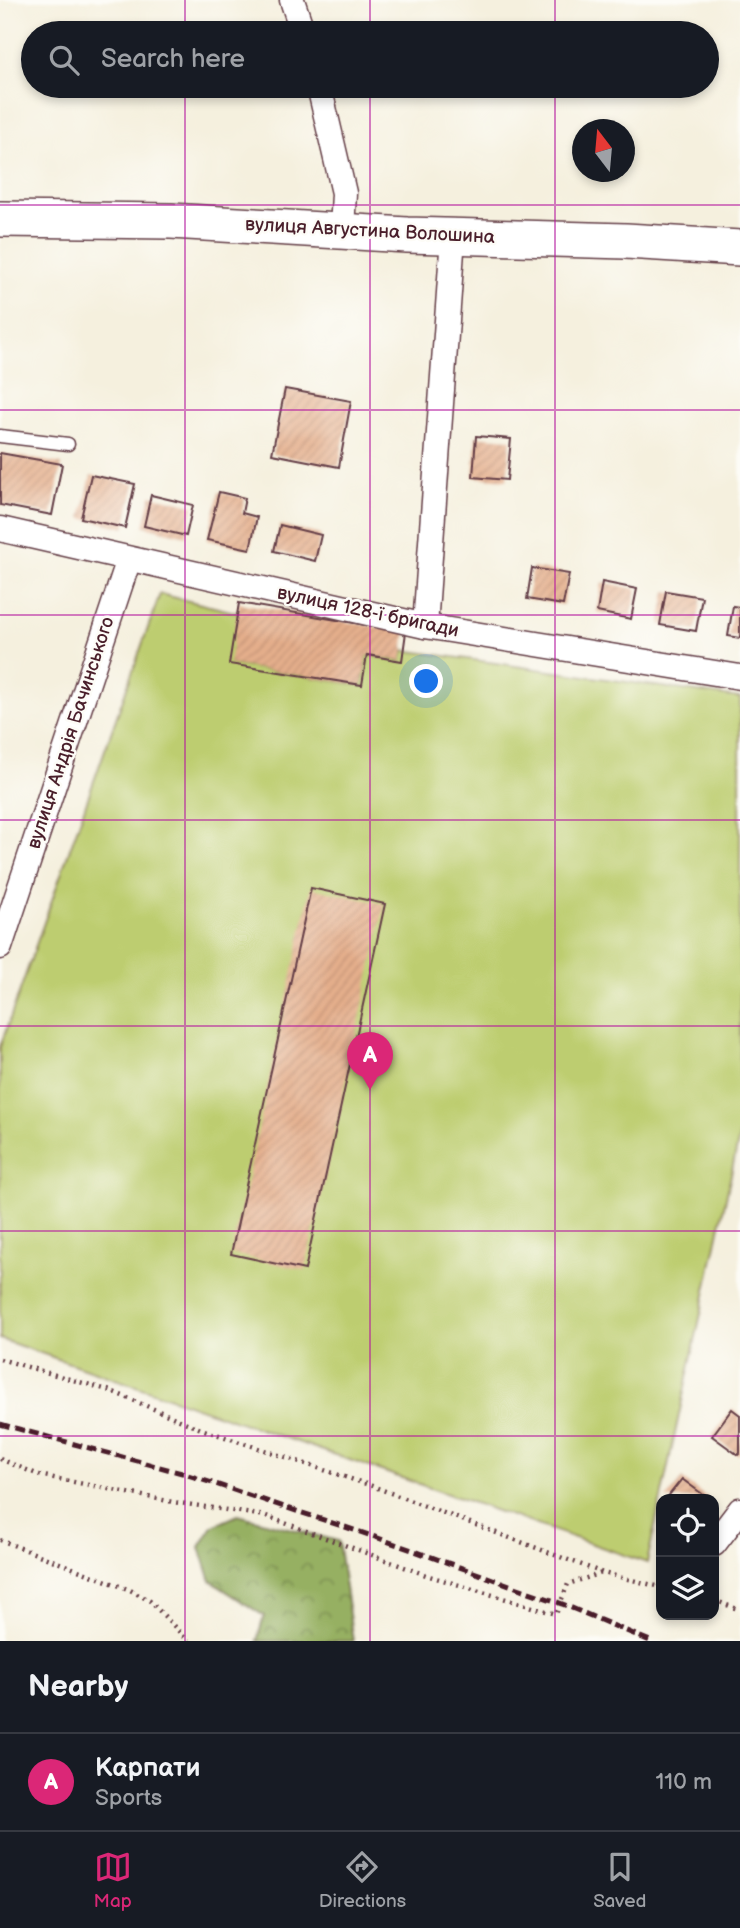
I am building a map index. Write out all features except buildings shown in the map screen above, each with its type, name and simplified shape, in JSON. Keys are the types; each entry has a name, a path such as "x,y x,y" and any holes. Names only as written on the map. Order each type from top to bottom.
{"main road":[{"name":"вулиця Августина Волошина","path":"0,219 171,221 453,237 626,241 740,248"}],"street":[{"path":"292,0 299,21"},
{"path":"322,98 344,193 342,230"},
{"path":"425,625 453,237"},
{"name":"вулиця 128-ї бригади","path":"0,529 425,625 740,677"},
{"name":"вулиця Андрія Бачинського","path":"0,947 129,559"},
{"path":"719,1537 740,1510"}],"lane":[{"path":"0,436 68,444"}],"path":[{"path":"0,1359 111,1391 201,1429 372,1486 603,1573 656,1586"},
{"path":"0,1459 39,1475 173,1502 266,1516 426,1575 556,1614 568,1584 603,1573"},
{"path":"0,1540 130,1590 150,1601 188,1641"},
{"path":"719,1602 740,1610"}],"green space":[{"path":"160,594 239,613 230,664 362,685 367,655 401,661 404,650 740,698 740,1133 662,1494 656,1494 656,1521 647,1563 0,1339 0,1047"},
{"path":"238,1515 338,1541 353,1641 257,1641 264,1616 211,1581 200,1547 213,1526"}],"railway":[{"path":"0,1424 182,1473 381,1539 560,1603 650,1641"}],"place":[{"name":"Карпати","path":"370,1090"}]}
